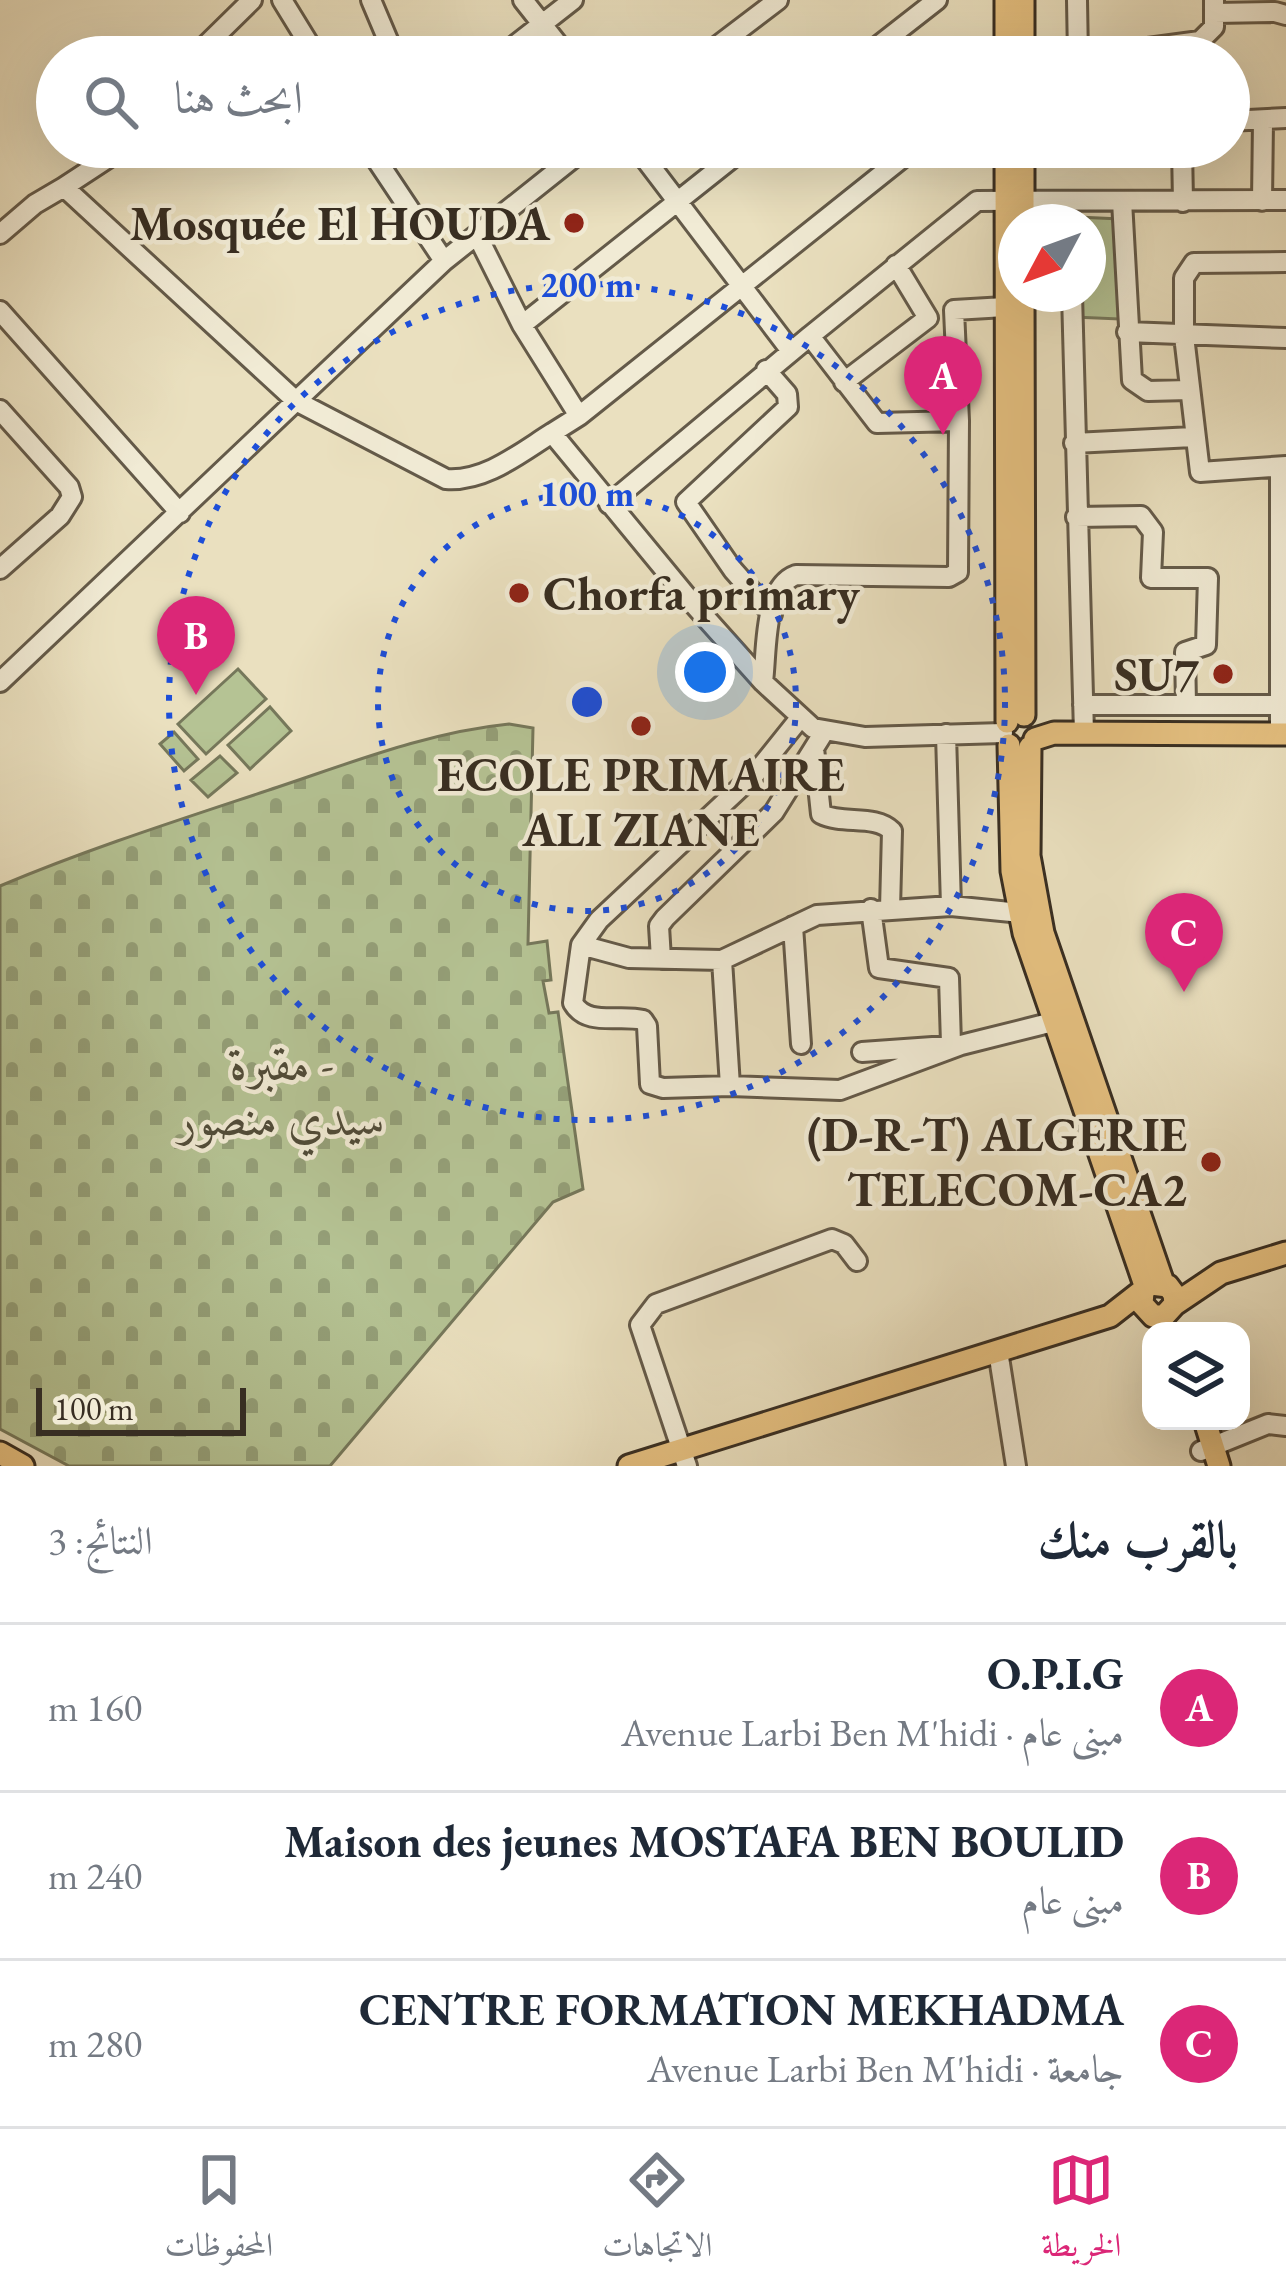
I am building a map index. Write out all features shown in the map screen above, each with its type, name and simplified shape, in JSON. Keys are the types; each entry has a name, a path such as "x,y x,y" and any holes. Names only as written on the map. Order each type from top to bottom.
{"main road":[{"path":"1006,0 1006,36"},
{"path":"1023,0 1023,36"},
{"path":"1010,168 1017,204"},
{"path":"1018,204 1021,168"},
{"path":"1014,312 1030,914 1053,1022 1162,1306"},
{"path":"1024,731 1283,734"},
{"path":"1030,914 1052,965 1162,1306"},
{"path":"629,1466 684,1458 998,1351 1110,1316 1162,1306 1221,1273 1286,1253"},
{"path":"1196,1430 1210,1457"},
{"path":"0,1453 22,1466"}],"street":[{"path":"215,36 252,0"},
{"path":"282,0 304,36"},
{"path":"371,0 386,36"},
{"path":"523,0 552,36"},
{"path":"526,36 573,0"},
{"path":"731,36 778,0"},
{"path":"891,36 937,0"},
{"path":"1077,0 1078,36"},
{"path":"1207,36 1214,27 1215,7 1286,15"},
{"path":"1250,121 1286,118"},
{"path":"1262,201 1263,121"},
{"path":"0,234 34,204 92,168"},
{"path":"388,168 444,261"},
{"path":"0,682 444,261 562,168"},
{"path":"652,168 729,264 790,351"},
{"path":"522,326 718,168"},
{"path":"64,187 296,401 446,479 486,472 579,416 890,168"},
{"path":"1182,168 1183,202"},
{"path":"1106,204 1286,200"},
{"path":"610,504 766,370 977,201 998,205"},
{"path":"1122,201 1127,332 1135,385 1148,391 1189,390"},
{"path":"478,237 522,326 579,416"},
{"path":"1283,734 1279,705 1283,466 1200,472 1184,336 1184,278 1191,266 1286,262"},
{"path":"844,382 928,318 896,265"},
{"path":"763,682 779,586 796,575 954,577 959,568 959,422 954,310 998,303"},
{"path":"0,310 180,513"},
{"path":"1072,312 1084,733"},
{"path":"1127,332 1286,338"},
{"path":"809,336 877,423 959,422"},
{"path":"766,370 787,394 788,407 686,502 772,614"},
{"path":"0,410 58,474 72,497 60,516 0,569"},
{"path":"552,433 763,682 819,740 821,814 885,824 892,831 880,909 879,968 950,978 956,1045"},
{"path":"1074,442 1193,437"},
{"path":"1076,517 1141,516 1153,532 1151,578 1208,578 1206,645 1185,652 1186,704"},
{"path":"1083,705 1279,705"},
{"path":"800,718 755,774 599,920 581,945 576,1011 588,1017 643,1020 650,1084 656,1088 840,1090 956,1045 1053,1022"},
{"path":"819,740 1024,731"},
{"path":"946,734 951,906"},
{"path":"661,959 659,926 664,918 774,812 819,740"},
{"path":"581,945 629,958 722,960 817,915 951,906 1030,914"},
{"path":"793,926 801,1044"},
{"path":"722,960 730,1086"},
{"path":"862,1052 956,1045"},
{"path":"684,1458 640,1325 646,1313 656,1304 832,1239 844,1244 857,1261"},
{"path":"998,1351 1016,1466"},
{"path":"1210,1457 1268,1424 1286,1426"}],"green space":[{"path":"1106,218 1120,219 1119,319 1074,317 1074,312 1106,312"},
{"path":"238,669 266,699 206,754 178,724"},
{"path":"270,707 291,731 250,769 228,745"},
{"name":"مقبرة - سيدي منصور","path":"509,724 533,728 528,944 547,941 551,980 543,981 549,1013 558,1012 583,1189 553,1202 330,1466 69,1466 0,1429 0,886 363,758 450,734"},
{"path":"174,732 198,759 184,771 160,744"},
{"path":"220,756 237,773 208,797 191,780"}],"place":[{"name":"Mosquée El HOUDA","path":"574,223"},
{"name":"O.P.I.G","path":"943,435"},
{"name":"Chorfa primary","path":"519,593"},
{"name":"SU7","path":"1223,674"},
{"name":"Maison des jeunes MOSTAFA BEN BOULID","path":"196,695"},
{"name":"ECOLE PRIMAIRE ALI ZIANE","path":"641,726"},
{"name":"CENTRE FORMATION MEKHADMA","path":"1184,992"},
{"name":"(D-R-T) ALGERIE TELECOM-CA2","path":"1211,1162"}]}
